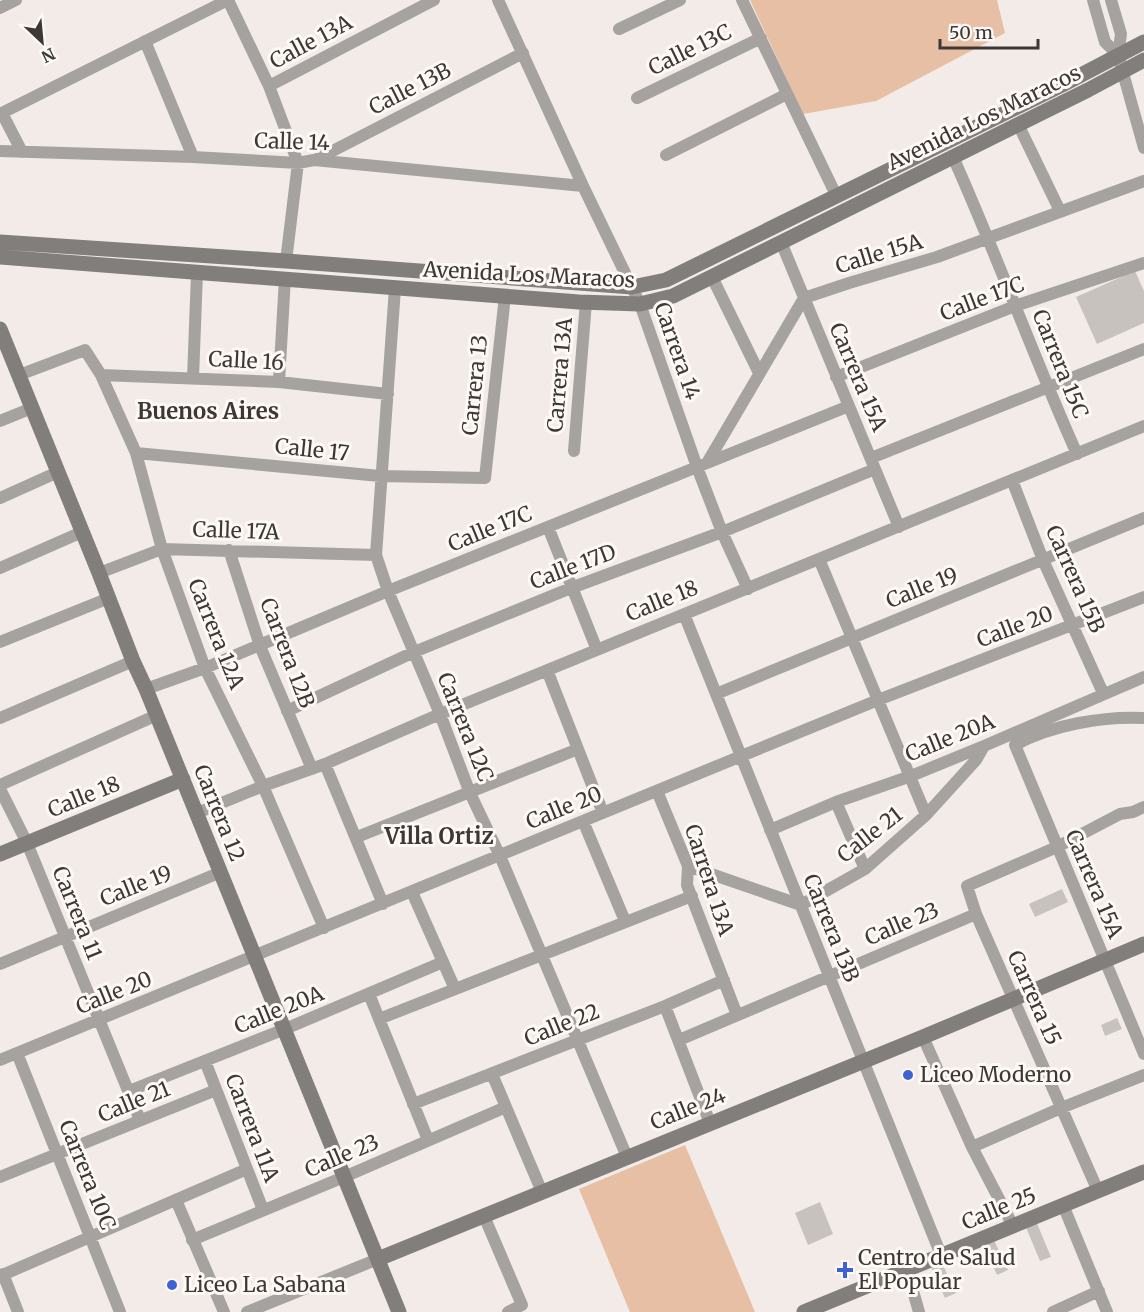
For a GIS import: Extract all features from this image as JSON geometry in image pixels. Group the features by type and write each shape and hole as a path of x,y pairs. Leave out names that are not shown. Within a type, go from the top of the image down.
{"street":[{"path":"0,8 16,0"},
{"path":"22,152 1,113 228,0 269,86 298,163 286,261"},
{"name":"Calle 13A","path":"269,86 434,0"},
{"name":"Carrera 14","path":"498,0 640,304 702,465 722,532 748,589"},
{"path":"619,29 680,0"},
{"path":"742,0 836,195"},
{"path":"1093,0 1105,42 1118,55"},
{"path":"1111,0 1121,34 1118,55 1144,148"},
{"name":"Calle 13C","path":"637,98 761,38"},
{"path":"146,41 193,157"},
{"name":"Avenida Los Maracos","path":"0,242 632,287 666,280 1062,85 1144,42"},
{"name":"Calle 13B","path":"314,160 523,53"},
{"name":"Avenida Los Maracos","path":"0,257 586,302 640,304 673,296 1144,60"},
{"path":"666,155 787,94"},
{"path":"1018,124 1060,211"},
{"name":"Calle 14","path":"0,151 298,163 314,160 583,186"},
{"name":"Carrera 15C","path":"953,157 977,210 986,238 1047,387 1077,454"},
{"name":"Calle 15A","path":"804,298 849,282 937,257 1144,181"},
{"name":"Carrera 15A","path":"781,242 899,527"},
{"name":"Calle 17C","path":"836,377 1015,306 1144,263"},
{"path":"193,378 197,273"},
{"path":"712,276 759,373"},
{"path":"279,382 285,278"},
{"name":"Carrera 12C","path":"396,288 380,476 376,555 388,591 470,792 500,856 627,1157"},
{"name":"Carrera 13","path":"484,478 505,296"},
{"path":"702,465 804,298"},
{"name":"Carrera 13A","path":"574,450 586,302"},
{"name":"Carrera 12","path":"1,335 399,1312"},
{"name":"Calle 17D","path":"287,711 414,652 571,588 722,532 1047,387 1144,349"},
{"name":"Carrera 12A","path":"19,375 85,350 101,375 135,453 162,549 205,669 263,786 324,928"},
{"name":"Calle 16","path":"101,375 279,382 388,394"},
{"name":"Calle 17C","path":"146,688 205,669 388,591 849,406"},
{"path":"0,421 32,408"},
{"name":"Calle 18","path":"197,813 263,786 326,764 440,714 1144,426"},
{"name":"Calle 17","path":"135,453 380,476 484,478"},
{"path":"0,498 58,472"},
{"name":"Carrera 15B","path":"1012,480 1043,560 1103,693"},
{"name":"Calle 19","path":"716,694 1144,518"},
{"path":"548,527 597,650"},
{"path":"0,568 82,532"},
{"name":"Calle 17A","path":"99,573 162,549 376,555"},
{"name":"Carrera 12B","path":"229,550 260,646 312,769"},
{"path":"819,559 926,815"},
{"name":"Calle 20","path":"0,1060 879,700 1144,597"},
{"path":"0,642 109,598"},
{"name":"Carrera 13B","path":"684,614 941,1256"},
{"path":"0,718 133,661"},
{"path":"547,670 603,813"},
{"name":"Calle 20A","path":"770,830 836,802 911,776 1144,677"},
{"path":"0,787 157,715"},
{"path":"997,740 1015,745 1028,738 1064,727 1100,720 1144,718"},
{"name":"Carrera 15A","path":"1015,745 1144,1054"},
{"name":"Calle 21","path":"801,905 865,869 926,815 976,760 984,746"},
{"path":"357,837 578,749"},
{"path":"326,764 383,904"},
{"name":"Calle 18","path":"0,854 183,779"},
{"name":"Carrera 11","path":"0,787 27,843 140,1120"},
{"name":"Carrera 13A","path":"657,791 688,866 687,885 737,1015"},
{"path":"836,802 865,869"},
{"path":"1057,847 1120,814 1140,812"},
{"path":"583,821 625,921"},
{"name":"Carrera 15","path":"1057,847 967,886 976,914 1098,1191"},
{"path":"688,866 801,905"},
{"name":"Calle 19","path":"0,964 221,872"},
{"path":"412,892 455,989"},
{"path":"379,1018 692,896"},
{"name":"Calle 23","path":"678,1040 976,914"},
{"name":"Calle 24","path":"247,1312 924,1037 1144,944"},
{"name":"Calle 20A","path":"129,1091 205,1062 443,962"},
{"name":"Calle 22","path":"413,1104 665,1006 724,980"},
{"path":"369,994 428,1140"},
{"path":"665,1006 710,1123"},
{"path":"924,1037 972,1147 1013,1226"},
{"name":"Carrera 10C","path":"17,1053 120,1312"},
{"name":"Carrera 11A","path":"205,1062 263,1210"},
{"path":"492,1074 542,1192"},
{"path":"972,1147 1144,1075"},
{"name":"Calle 21","path":"0,1176 216,1090"},
{"name":"Calle 23","path":"192,1239 506,1107"},
{"path":"13,1311 2,1275 247,1169"},
{"name":"Calle 25","path":"814,1310 1144,1172"},
{"path":"176,1200 224,1312"},
{"path":"1063,1205 1107,1312"},
{"path":"484,1216 522,1305 508,1312"},
{"path":"907,1270 920,1312"},
{"path":"1053,1312 1099,1291"}],"shaded area":[{"path":"750,0 997,0 1005,33 876,101 803,114"},
{"path":"685,1145 755,1312 630,1312 579,1189"}],"building":[{"path":"1135,271 1144,291 1144,323 1097,344 1076,297"},
{"path":"1062,889 1068,902 1035,917 1029,904"},
{"path":"1117,1018 1122,1029 1105,1036 1101,1025"},
{"path":"820,1202 833,1234 808,1245 795,1213"},
{"path":"1036,1221 1051,1257 1040,1261 1025,1225"},
{"path":"993,1238 1008,1270 997,1275 983,1242"},
{"path":"941,1261 956,1293 945,1298 930,1265"}],"place":[{"name":"Liceo Moderno","path":"908,1075"},
{"name":"Centro de Salud El Popular","path":"845,1270"},
{"name":"Liceo La Sabana","path":"172,1285"}],"district":[{"name":"Buenos Aires","path":"208,411"},
{"name":"Villa Ortiz","path":"439,836"}]}
